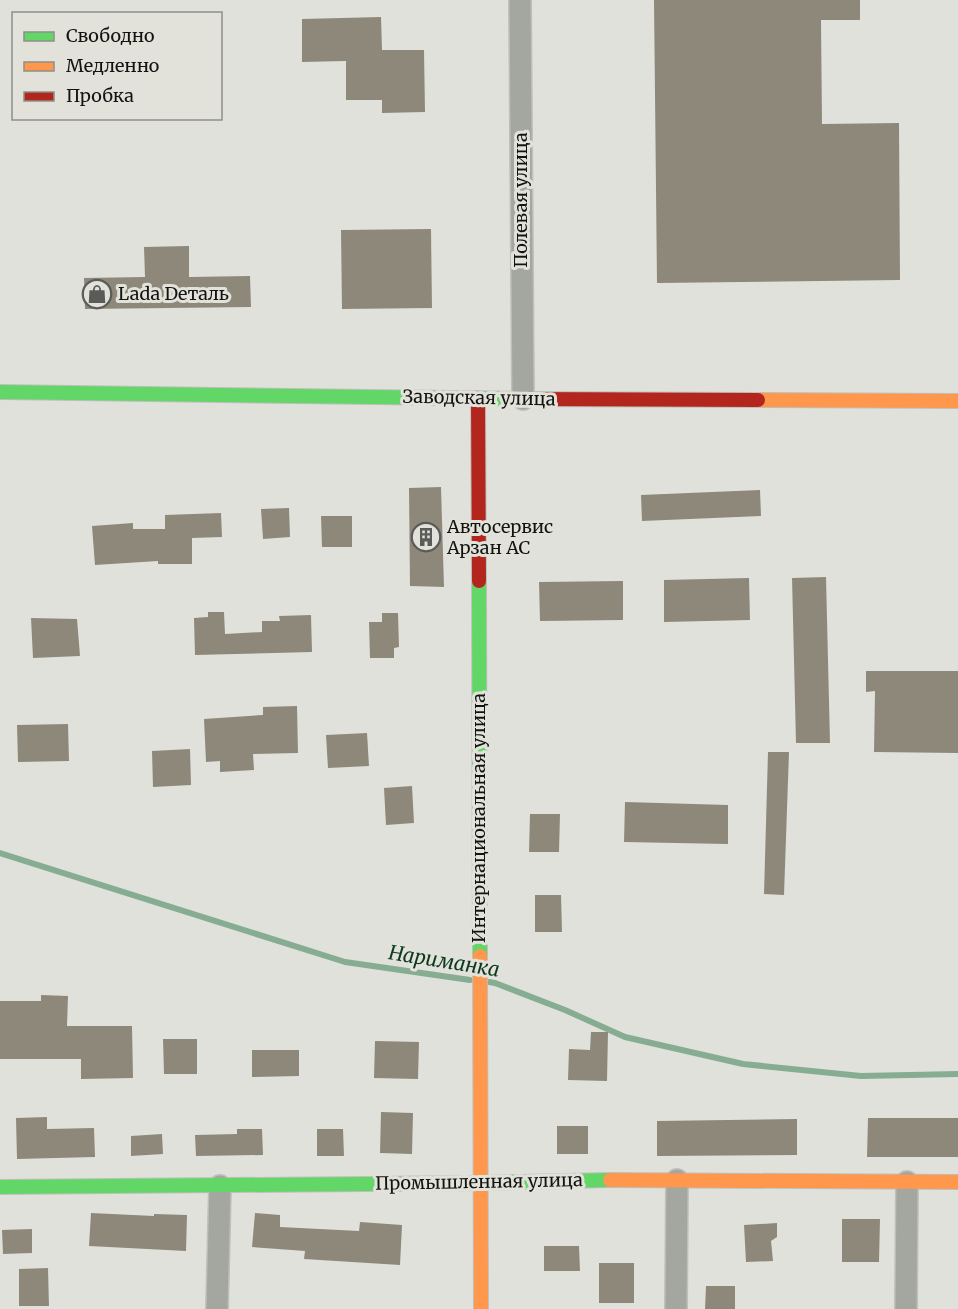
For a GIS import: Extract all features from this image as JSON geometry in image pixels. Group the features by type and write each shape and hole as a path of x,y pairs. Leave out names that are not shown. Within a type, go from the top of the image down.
{"street":[{"name":"Полевая улица","path":"520,0 523,399"},
{"name":"Заводская улица","path":"0,392 523,399 958,401"},
{"name":"Интернациональная улица","path":"478,398 481,1309"},
{"name":"Промышленная улица","path":"0,1187 481,1183 632,1179 958,1182"},
{"path":"676,1309 677,1180"},
{"path":"906,1309 907,1182"},
{"path":"217,1309 220,1186"}],"building":[{"path":"654,0 860,0 860,20 821,20 822,124 899,123 900,280 657,283"},
{"path":"381,17 382,50 424,50 425,112 382,113 382,100 346,100 346,61 302,62 302,19"},
{"path":"431,229 432,308 342,309 341,230"},
{"path":"189,246 189,277 250,276 251,307 85,309 84,278 145,277 144,247"},
{"name":"Автосервис Арзан АС","path":"441,487 444,587 410,586 409,488"},
{"path":"760,490 761,516 642,521 641,495"},
{"path":"289,508 290,537 263,539 261,509"},
{"path":"221,513 222,537 192,538 192,564 158,564 158,561 95,565 92,526 133,523 133,529 165,529 165,515"},
{"path":"321,516 352,516 352,547 322,547"},
{"path":"826,577 830,743 796,743 792,578"},
{"path":"749,578 750,620 664,622 664,580"},
{"path":"623,581 623,620 540,621 539,582"},
{"path":"208,612 224,612 225,634 262,632 262,621 280,621 279,616 311,615 312,652 195,655 194,618 208,617"},
{"path":"382,613 398,613 399,647 394,648 394,658 370,658 369,622 382,622"},
{"path":"31,618 77,619 80,656 33,658"},
{"path":"866,671 958,671 958,753 874,752 875,691 866,692"},
{"path":"297,706 298,753 253,754 254,770 220,772 220,761 206,762 204,719 263,715 263,707"},
{"path":"68,724 69,761 18,762 17,725"},
{"path":"367,733 369,766 328,768 326,735"},
{"path":"190,749 191,785 153,787 152,751"},
{"path":"768,752 789,752 784,895 764,894"},
{"path":"412,786 414,823 386,825 384,788"},
{"path":"625,802 728,805 728,844 624,842"},
{"path":"530,814 560,814 559,852 529,852"},
{"path":"535,895 561,895 562,932 535,932"},
{"path":"41,995 68,996 67,1026 132,1026 133,1078 81,1079 81,1059 0,1059 0,1001 41,1001"},
{"path":"591,1032 608,1032 607,1081 568,1080 569,1049 590,1050"},
{"path":"163,1039 197,1039 197,1074 164,1074"},
{"path":"375,1041 419,1042 418,1079 374,1078"},
{"path":"252,1050 299,1050 299,1076 252,1077"},
{"path":"381,1112 413,1113 412,1154 380,1153"},
{"path":"47,1117 47,1129 94,1128 95,1157 17,1159 16,1118"},
{"path":"868,1118 958,1118 958,1157 867,1157"},
{"path":"797,1119 797,1155 657,1156 657,1121"},
{"path":"557,1126 588,1126 588,1154 557,1154"},
{"path":"237,1129 262,1129 263,1155 196,1156 195,1135 237,1134"},
{"path":"317,1129 343,1129 344,1156 317,1156"},
{"path":"162,1134 163,1154 131,1156 131,1136"},
{"path":"91,1213 187,1215 186,1251 89,1246"},
{"path":"255,1213 280,1215 280,1227 359,1231 360,1222 402,1225 400,1265 304,1259 305,1251 252,1247"},
{"path":"842,1219 880,1219 879,1262 842,1262"},
{"path":"777,1223 777,1237 771,1241 773,1261 746,1262 744,1225"},
{"path":"32,1229 32,1253 3,1254 2,1230"},
{"path":"544,1246 579,1246 580,1271 544,1271"},
{"path":"599,1263 634,1263 634,1303 599,1303"},
{"path":"48,1268 49,1306 19,1306 19,1269"},
{"path":"706,1286 735,1286 735,1309 705,1309"}],"waterway":[{"name":"Нариманка","path":"0,853 345,962 470,980"},
{"name":"Нариманка","path":"489,982 565,1010 625,1037 743,1064 861,1076 958,1074"}],"traffic: fast":[{"path":"0,392 524,399"},
{"path":"479,581 480,956"},
{"path":"0,1187 610,1180"}],"traffic: slow":[{"path":"758,400 958,401"},
{"path":"480,956 481,1309"},
{"path":"610,1180 958,1182"}],"traffic: jam":[{"path":"478,398 479,581"},
{"path":"524,399 758,400"}],"place":[{"name":"Lada Dеталь","path":"97,294"},
{"name":"Автосервис Арзан АС","path":"426,537"}]}
